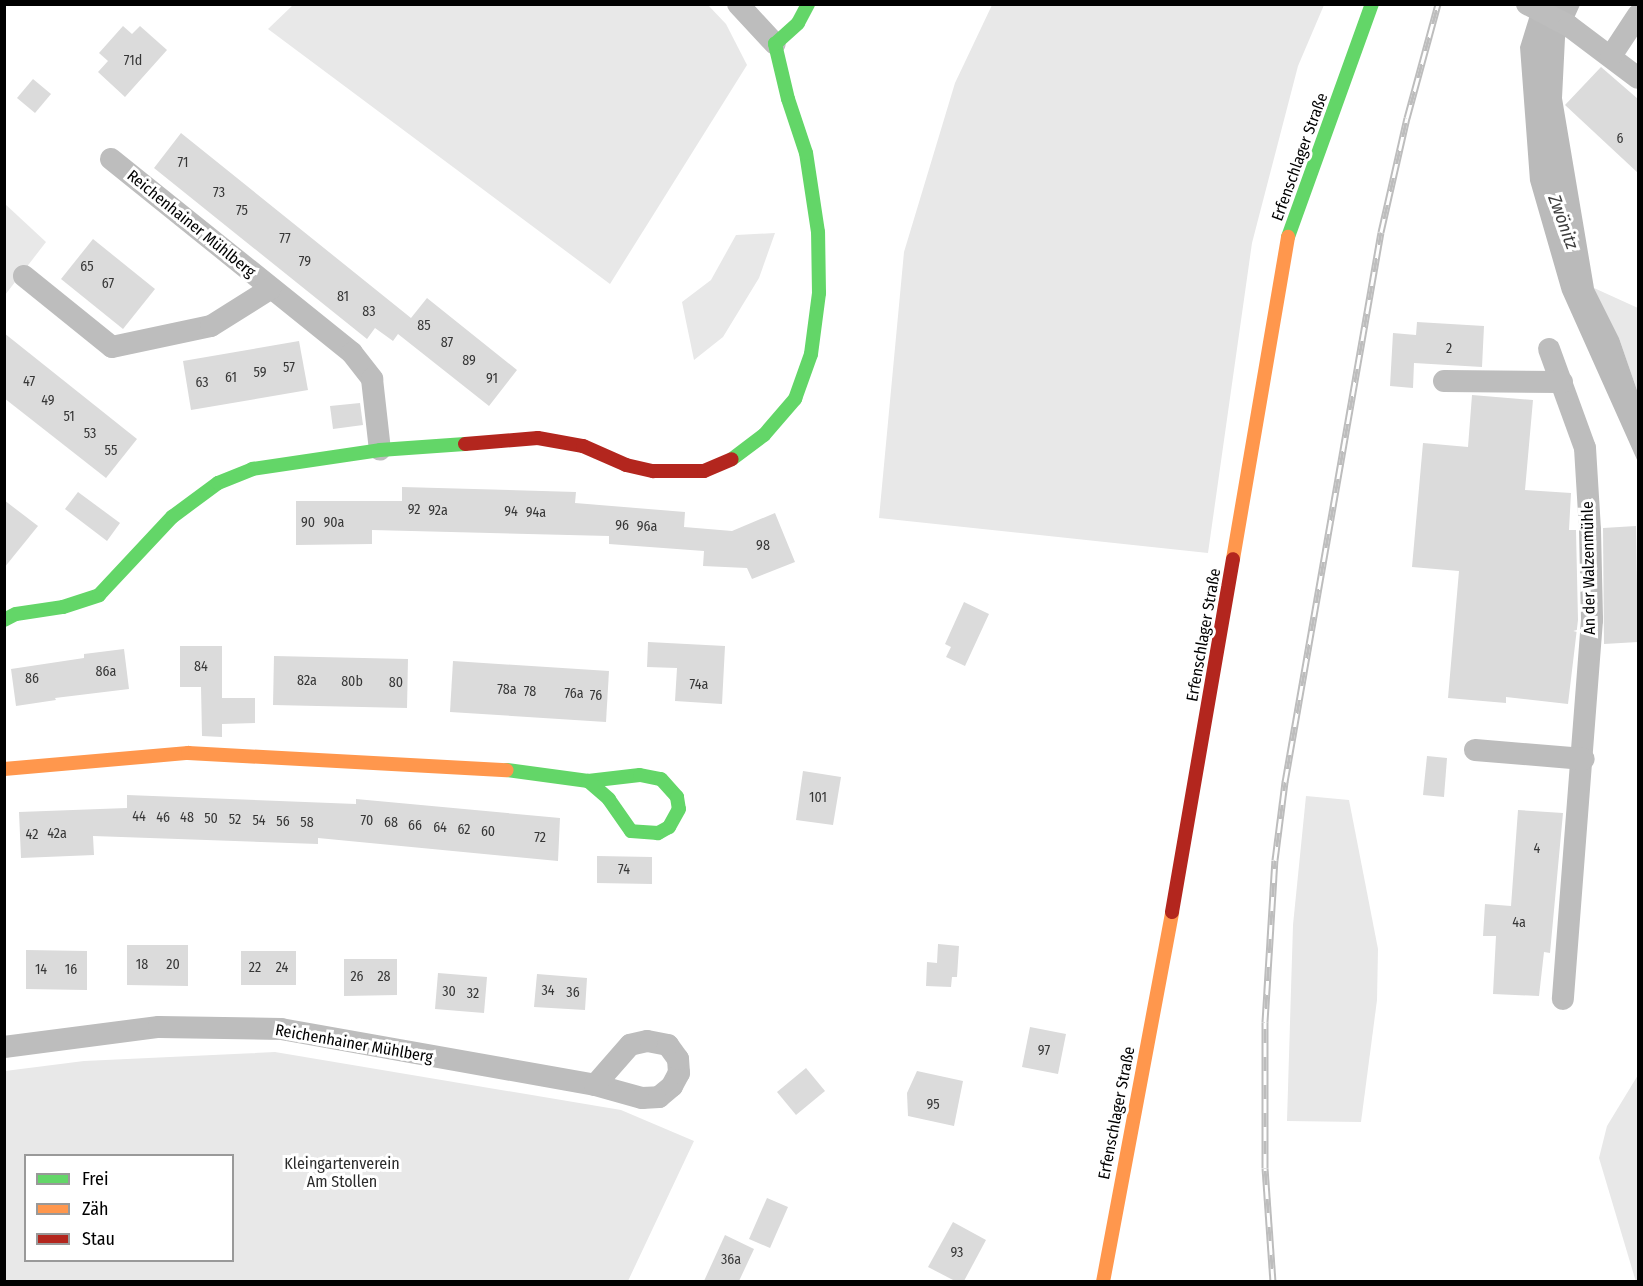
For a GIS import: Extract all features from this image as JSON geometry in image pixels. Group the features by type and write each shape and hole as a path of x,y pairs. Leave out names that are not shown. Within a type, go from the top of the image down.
{"street":[{"path":"4,620 16,614 63,607 99,595 172,517 218,483 252,470 380,450 538,438 583,446 626,465 652,471 704,471 727,463 764,435 795,399 812,354 819,293 818,232 806,153 788,99 775,44 738,4"},
{"path":"775,44 798,23 808,4"},
{"name":"Erfenschlager Straße","path":"1103,1281 1195,786 1287,240 1372,4"},
{"path":"1527,4 1569,26 1638,78"},
{"path":"1611,57 1638,15"},
{"name":"Reichenhainer Mühlberg","path":"111,159 352,353 372,380 380,450"},
{"name":"Reichenhainer Mühlberg","path":"24,276 112,347 211,326 270,289"},
{"name":"An der Walzenmühle","path":"1549,349 1585,448 1592,620 1584,759 1563,999"},
{"path":"1444,381 1562,382"},
{"path":"1475,750 1584,759"},
{"path":"4,769 188,753 523,771 588,781 652,776 670,786 677,797 679,809 669,827 658,833 644,834 631,831 609,799 588,781"},
{"name":"Reichenhainer Mühlberg","path":"4,1047 159,1027 281,1029 595,1085"}],"green space":[{"path":"293,5 708,5 726,24 747,65 610,284 268,29"},
{"path":"992,5 1324,5 1298,66 1252,243 1208,553 879,518 904,252 955,83"},
{"path":"4,203 46,242 5,295 4,295"},
{"path":"775,233 759,278 723,337 694,360 682,302 711,280 736,235"},
{"path":"1594,288 1638,308 1638,393 1619,338"},
{"path":"1306,796 1349,800 1378,949 1377,1000 1361,1122 1287,1121 1293,925"},
{"name":"Kleingartenverein Am Stollen","path":"275,1052 621,1110 694,1141 628,1281 5,1281 5,1071 84,1061"},
{"path":"1638,1075 1638,1281 1636,1282 1599,1158 1607,1126"}],"water":[{"name":"Zwönitz","path":"1533,5 1580,5 1565,38 1562,98 1594,288 1619,338 1638,393 1638,462 1562,292 1530,181 1520,47"}],"building":[{"path":"123,26 132,34 140,26 167,50 125,97 98,72 108,61 99,53"},
{"path":"1601,67 1638,99 1638,173 1565,105"},
{"path":"33,79 51,94 35,113 17,98"},
{"path":"181,133 411,318 427,298 517,370 489,406 398,334 393,341 375,328 367,339 154,168"},
{"path":"93,239 155,289 123,329 61,279"},
{"path":"1417,322 1484,326 1482,367 1414,363 1413,388 1390,386 1393,333 1416,335"},
{"path":"4,333 137,439 106,478 4,398"},
{"path":"299,341 308,390 191,410 183,361"},
{"path":"1472,395 1533,400 1525,490 1571,493 1569,530 1576,530 1578,620 1568,704 1506,697 1506,703 1448,698 1459,571 1412,567 1423,443 1468,447"},
{"path":"360,403 363,425 333,429 330,406"},
{"path":"402,487 576,492 575,503 685,512 684,527 732,531 775,513 795,562 752,579 747,568 703,566 704,551 609,544 609,536 372,530 372,544 296,545 296,501 402,501"},
{"path":"78,492 120,523 107,541 65,509"},
{"path":"4,500 38,526 4,568"},
{"path":"1636,526 1638,642 1604,644 1603,528"},
{"path":"964,602 989,614 965,666 946,657 951,647 945,644"},
{"path":"648,642 725,646 722,704 675,701 677,668 647,667"},
{"path":"180,646 222,646 222,698 255,698 255,723 222,724 222,737 202,736 201,687 180,687"},
{"path":"124,649 129,689 55,698 56,700 16,706 11,669 84,658 84,654"},
{"path":"274,656 408,659 407,708 273,705"},
{"path":"453,661 609,671 606,722 450,712"},
{"path":"1427,756 1447,758 1444,797 1423,795"},
{"path":"803,771 841,777 833,825 796,820"},
{"path":"127,795 356,804 356,799 560,818 558,861 318,838 318,844 93,836 94,855 21,858 19,812 127,808"},
{"path":"1518,810 1563,813 1550,953 1544,952 1539,996 1493,994 1496,936 1483,936 1485,904 1511,906"},
{"path":"597,856 652,857 652,884 597,883"},
{"path":"938,944 959,946 957,977 952,977 951,987 926,986 927,962 937,963"},
{"path":"127,945 188,945 188,986 127,985"},
{"path":"26,950 87,951 87,990 26,989"},
{"path":"241,951 296,951 296,985 241,985"},
{"path":"344,959 397,959 397,995 344,996"},
{"path":"438,973 487,977 484,1013 435,1009"},
{"path":"537,974 587,978 585,1010 534,1007"},
{"path":"1030,1027 1066,1034 1058,1074 1022,1067"},
{"path":"806,1068 825,1091 796,1115 777,1092"},
{"path":"917,1071 963,1081 954,1126 908,1116 907,1093"},
{"path":"767,1198 788,1207 770,1248 749,1239"},
{"path":"953,1222 986,1240 964,1281 955,1281 928,1267"},
{"path":"725,1235 754,1249 739,1281 704,1281"}],"railway":[{"path":"1273,1282 1265,1168 1265,1022 1275,860 1285,782 1381,232 1407,118 1438,4"}],"traffic: fast":[{"path":"732,459 764,435 795,399 811,354 819,293 818,232 806,153 788,99 775,44 798,23 808,4"},
{"path":"1288,237 1372,4"},
{"path":"4,620 16,614 63,607 99,595 172,517 218,483 252,469 380,450 465,444"},
{"path":"507,770 588,781 640,775 661,779 677,797 679,809 669,827 658,833 631,831 609,799 588,781"}],"traffic: slow":[{"path":"1233,559 1288,237"},
{"path":"4,769 188,753 507,770"},
{"path":"1103,1282 1172,912"}],"traffic: jam":[{"path":"465,444 538,438 583,446 626,465 653,471 704,471 732,459"},
{"path":"1172,912 1233,559"}]}
